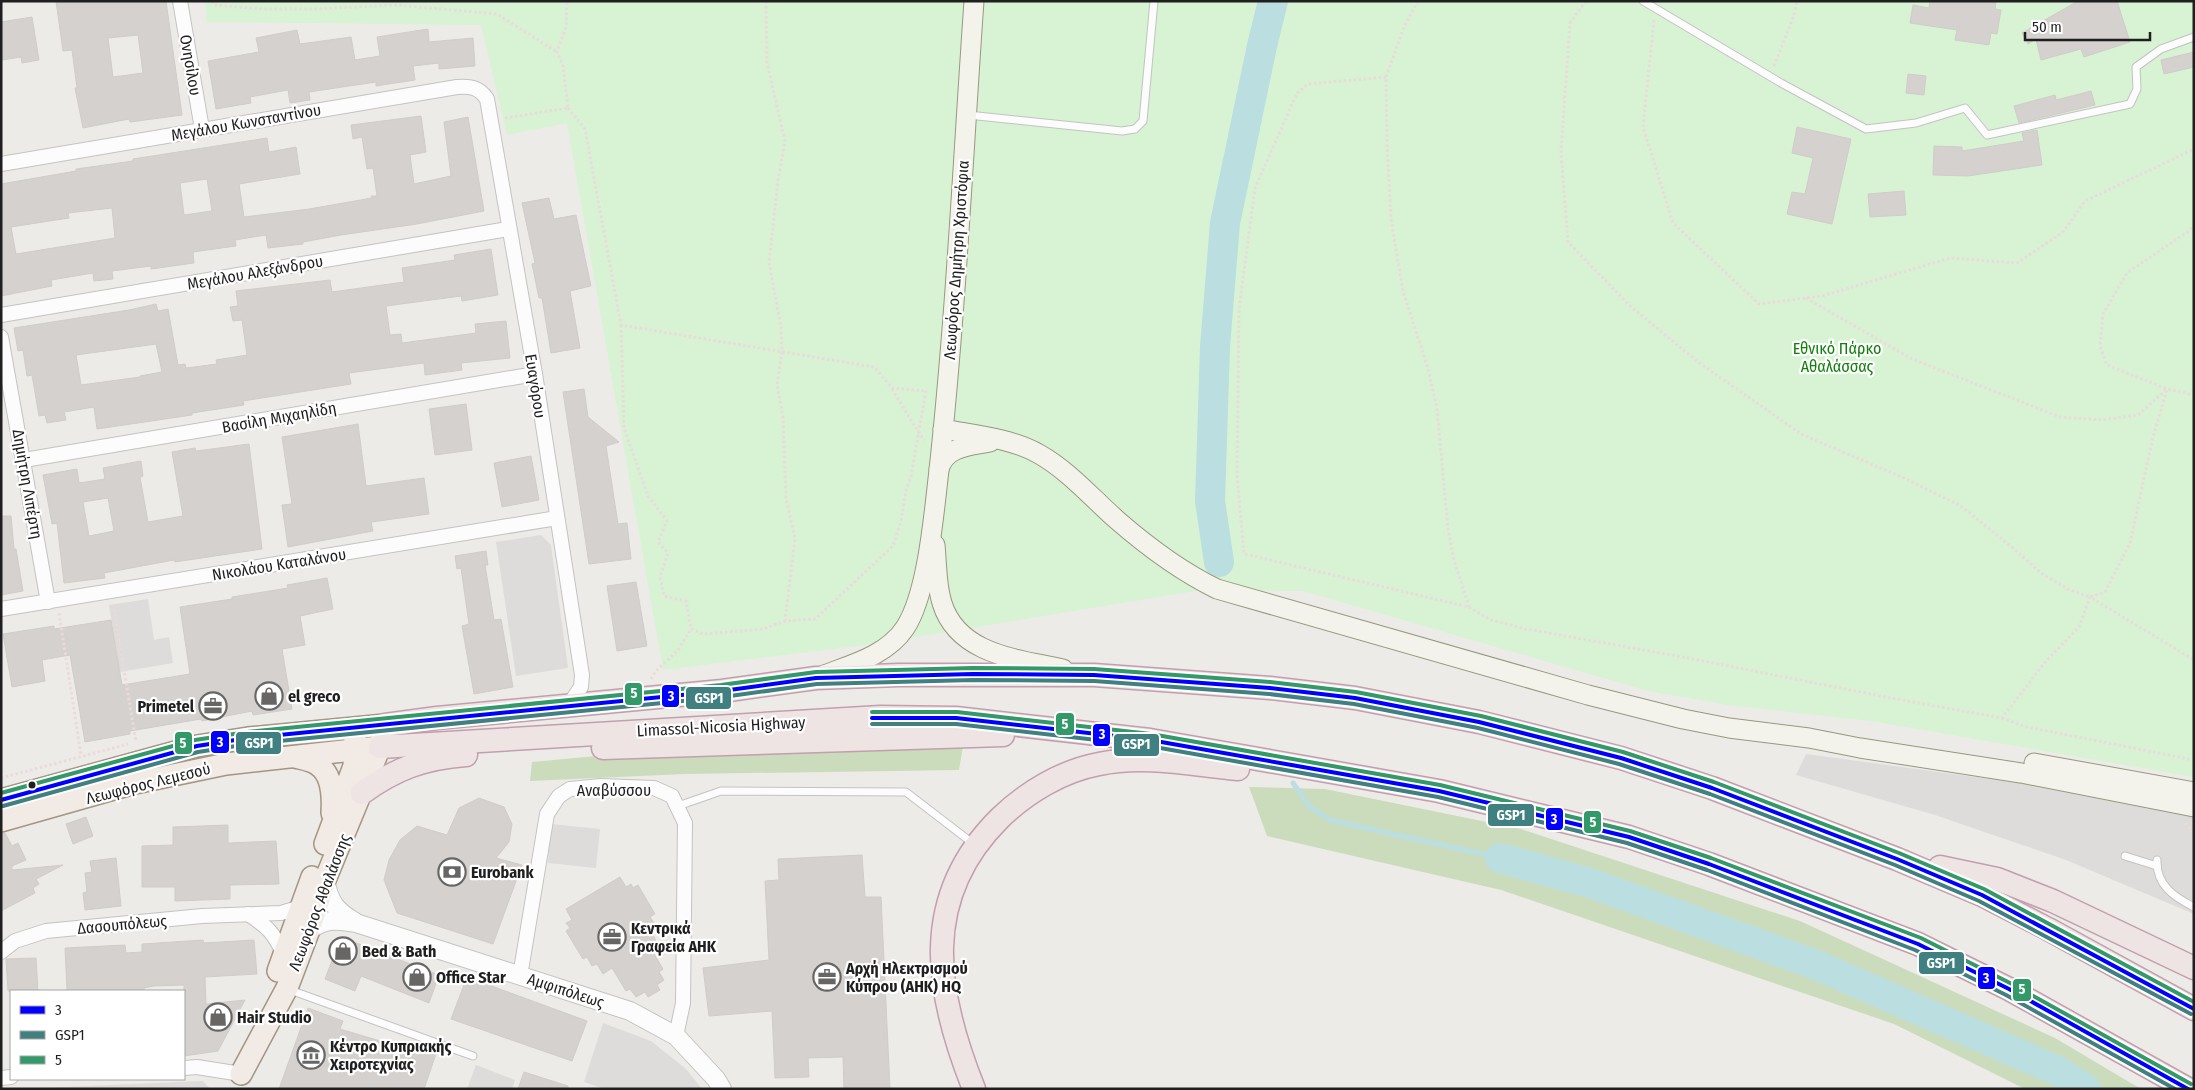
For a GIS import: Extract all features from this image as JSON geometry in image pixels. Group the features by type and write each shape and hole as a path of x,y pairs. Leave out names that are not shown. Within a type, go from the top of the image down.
{"highway":[{"path":"385,725 437,718 722,691 816,678 973,674 1094,675 1280,689 1355,698 1479,722 1639,764 1712,788 1897,859 1982,895 2194,1009"},
{"name":"Limassol-Nicosia Highway","path":"380,747 880,717 956,718 1086,732"},
{"path":"362,793 395,772 421,762 449,756 514,751 1086,732 1150,740 1439,791 1629,837 1709,864 1909,941 2009,989 2188,1089"},
{"path":"974,1089 953,1026 941,967 941,939 946,910 968,856 1010,809 1028,794 1067,774 1100,764 1134,760 1439,791"},
{"path":"1897,859 1997,879 2053,902 2194,968"}],"main road":[{"name":"Λεωφόρος Δημήτρη Χριστόφια","path":"816,678 868,658 890,644 904,629 913,613 920,590 933,519 938,470 936,431 946,393 974,1"},
{"path":"936,431 997,440 1021,446 1054,463 1070,475 1117,520 1165,559 1217,589 1588,695 1674,717 1729,728 1809,738 1860,748 2021,772 2194,807"},
{"path":"938,470 946,455 952,451 997,440"},
{"name":"Λεωφόρος Δημήτρη Χριστόφια","path":"933,519 942,602 948,619 962,636 976,645 993,652 1094,675"},
{"name":"Λεωφόρος Λεμεσού","path":"1,800 198,746 248,738 385,725"},
{"name":"Λεωφόρος Αθαλάσσης","path":"238,1082 287,988 309,930 325,880 380,747 385,725"},
{"name":"Λεωφόρος Αθαλάσσης","path":"238,1082 300,907 354,766 356,750 354,727"},
{"path":"1809,738 1859,738 1965,752 2084,771 2194,792"},
{"name":"Limassol-Nicosia Highway","path":"356,750 380,747"},
{"name":"Λεωφόρος Λεμεσού","path":"1,821 135,783 226,764 356,750"},
{"path":"292,756 319,765 329,779 333,800 332,826"}],"street":[{"name":"Ονησίλου","path":"180,1 202,129"},
{"name":"Μεγάλου Κωνσταντίνου","path":"1,164 457,87 473,87 483,93 487,99"},
{"name":"Ευαγόρου","path":"487,99 534,374 582,675 581,687 569,705"},
{"name":"Μεγάλου Αλεξάνδρου","path":"1,315 508,229"},
{"name":"Δημήτρη Λιπέρτη","path":"1,337 52,601"},
{"name":"Βασίλη Μιχαηλίδη","path":"24,460 534,374"},
{"name":"Νικολάου Καταλάνου","path":"1,609 557,518"},
{"name":"Αναβύσσου","path":"520,976 547,814 559,796 570,789 593,787 654,788 672,796 678,806"},
{"path":"676,1036 683,1003 685,823 678,806"},
{"name":"Αμφιπόλεως","path":"325,880 329,900 337,910 356,923"},
{"name":"Δασουπόλεως","path":"1,952 15,941 46,931 248,914 281,913 300,907"},
{"path":"248,914 268,927 275,936 284,955"},
{"name":"Αμφιπόλεως","path":"309,930 323,922 335,920 356,923 630,1011 676,1036 722,1089"},
{"path":"185,1068 197,1067 238,1082"}],"lane":[{"path":"966,115 1122,131 1135,129 1143,121 1154,1"},
{"path":"1643,1 1770,76 1866,129 1916,123 1965,108 1987,134 2130,104 2137,89 2136,67 2161,49 2194,37"},
{"path":"678,806 721,791 906,792 976,845"},
{"path":"2125,856 2157,863 2160,879 2167,890 2176,898 2194,907"},
{"path":"287,988 473,1056"}],"path":[{"path":"212,1 214,5 262,9 317,9 396,5 497,14 557,52 564,66 568,108 585,128 620,325 624,428 648,496 666,521 658,542 668,553 660,577 664,596 686,601 691,629 678,650 656,671 649,683"},
{"path":"557,52 566,27 567,1"},
{"path":"766,1 767,63 785,141 778,180 769,263 781,327 782,352 777,385 783,417 786,498 795,539 785,620"},
{"path":"1418,1 1404,27 1386,77 1386,143 1390,220 1403,291 1428,369 1437,409 1448,528 1454,560 1468,607"},
{"path":"1586,1 1570,23 1569,33 1561,152 1568,242 1629,305 1698,362 1803,435 1904,478 1961,506 2013,548 2041,574 2068,589 2090,597 2194,660"},
{"path":"1770,76 1793,18 1797,1"},
{"path":"1656,8 1643,127 1673,223 1759,304 1822,296 1950,258 2017,263 2063,232 2085,201 2194,149"},
{"path":"1386,77 1308,84 1297,93 1255,188 1239,309 1237,476 1244,554 1468,607 1491,620 1526,629 2002,718 2027,727 2194,760"},
{"path":"491,120 568,108"},
{"path":"2194,225 2190,230 2127,273 2103,314 2100,346 2107,364 2167,389 2194,395"},
{"path":"1806,298 1912,359 2060,418 2102,420 2138,415 2167,389"},
{"path":"620,325 874,367 892,388 920,435 928,442 936,431"},
{"path":"892,388 946,393"},
{"path":"2090,597 2105,592 2130,542 2153,437 2167,389"},
{"path":"691,629 703,634 763,629 785,620 815,619 892,546 901,521 906,491 912,476 926,391"},
{"path":"111,591 136,742"},
{"path":"2002,718 2046,661 2079,627 2090,597"},
{"path":"52,601 82,756"}],"green space":[{"name":"Εθνικό Πάρκο Αθαλάσσας","path":"205,1 2194,1 2194,777 1871,721 1727,705 1648,691 1303,591 1202,590 874,644 663,670 567,123 507,135 481,25 207,22"},
{"path":"963,746 959,770 685,774 530,781 532,762 671,749"},
{"path":"1249,787 1325,789 1521,829 1800,921 2055,1038 2141,1089 2025,1089 1894,1024 1501,890 1267,836"}],"shaded area":[{"path":"541,535 551,545 568,668 516,676 496,542"},
{"path":"148,599 154,640 169,637 173,663 120,672 109,605"},
{"path":"1806,754 2049,787 2194,813 2194,914 2066,860 1935,815 1796,775"},
{"path":"551,824 600,829 596,868 548,863"},
{"path":"603,1023 651,1041 686,1069 702,1089 605,1089 584,1082"},
{"path":"476,1065 515,1080 512,1089 467,1089"},
{"path":"203,1081 210,1089 41,1089 41,1088"}],"building":[{"path":"56,1 166,1 182,115 130,122 129,119 83,128 75,88 77,88 72,50 63,51","holes":["138,35 143,73 113,77 108,38"]},
{"path":"1930,1 1996,1 1995,9 2001,10 1997,34 1991,33 1989,45 1955,40 1957,30 1910,23 1913,5 1929,8"},
{"path":"2078,1 2117,1 2130,42 2084,57 2081,49 2041,60 2036,39 2028,44 2022,33"},
{"path":"32,17 39,60 22,63 21,57 2,60 1,22"},
{"path":"428,29 429,42 473,38 475,66 439,69 439,63 413,66 415,80 376,86 376,82 309,92 310,100 290,103 288,90 250,97 251,103 216,109 208,61 259,52 256,38 297,30 300,44 351,37 355,60 380,56 377,37"},
{"path":"2194,52 2194,67 2164,74 2161,60"},
{"path":"1908,74 1926,76 1924,95 1906,93"},
{"path":"2091,91 2095,105 2019,123 2014,106 2055,95 2056,100"},
{"path":"421,116 426,152 410,155 414,184 451,176 444,122 468,117 484,211 417,224 341,235 303,242 303,244 268,248 266,235 235,240 236,246 193,252 194,263 151,269 151,266 112,271 113,279 94,281 93,273 51,280 52,286 1,296 1,184 76,171 76,169 133,161 133,159 267,138 269,152 296,147 300,174 239,184 244,217 309,209 372,198 371,196 377,196 373,168 367,169 362,137 353,139 351,125","holes":["207,179 212,211 184,215 180,183","112,208 115,238 16,254 11,227 69,218 68,213"]},
{"path":"1797,127 1851,139 1832,224 1787,214 1792,192 1805,194 1813,158 1792,153"},
{"path":"2037,130 2042,165 1968,176 1933,175 1934,146 1962,147 1962,151 2024,141 2022,133"},
{"path":"1904,191 1906,215 1870,217 1868,194"},
{"path":"549,198 554,219 576,215 591,286 570,291 580,348 551,353 542,298 539,298 532,264 535,263 522,203"},
{"path":"491,249 498,295 462,301 461,296 386,306 390,335 401,334 402,343 476,333 475,324 506,321 510,358 461,363 462,370 425,375 424,363 349,373 351,384 243,401 244,405 192,413 192,415 97,429 94,407 64,412 66,420 47,423 45,415 39,416 32,375 27,376 23,350 18,351 14,328 156,304 158,311 168,309 178,365 185,364 186,368 217,364 216,360 247,355 242,320 233,321 230,307 238,306 236,291 330,280 332,292 404,282 402,268 455,260 454,255","holes":["156,344 162,372 81,385 76,355"]},
{"path":"584,389 588,417 619,442 606,446 618,524 627,523 631,559 589,564 563,392"},
{"path":"466,404 472,450 435,455 429,409"},
{"path":"358,424 366,486 424,478 429,514 371,522 373,531 288,547 282,505 292,504 282,437"},
{"path":"249,444 262,549 175,562 174,560 104,573 105,578 64,583 57,523 52,524 43,475 77,469 79,483 105,479 103,468 141,461 143,476 140,477 148,522 183,516 172,452 195,448 196,451","holes":["108,498 114,531 89,536 83,502"]},
{"path":"531,456 539,500 502,507 494,463"},
{"path":"1,516 11,516 14,549 16,549 23,591 1,595"},
{"path":"486,551 488,565 485,565 494,620 501,619 513,687 474,694 462,626 469,624 461,568 457,569 455,556"},
{"path":"327,578 333,609 300,616 305,645 282,649 292,709 253,715 252,711 202,721 201,719 130,731 130,734 85,742 70,655 42,660 45,681 12,687 3,634 54,626 54,629 111,620 122,685 190,674 180,607 288,588 287,585"},
{"path":"636,582 647,646 617,651 607,586"},
{"name":"Eurobank","path":"479,798 504,807 512,824 509,842 496,858 522,865 493,944 397,913 384,880 389,860 400,840 417,826 447,835 459,808"},
{"path":"86,817 93,836 73,844 66,824"},
{"path":"228,825 228,843 276,841 279,884 230,885 230,899 175,901 175,887 142,887 142,846 173,845 173,827"},
{"path":"1,833 5,833 12,846 18,843 26,860 12,866 12,870 63,865 36,879 39,884 33,888 35,893 1,911"},
{"name":"Αρχή Ηλεκτρισμού Κύπρου (ΑΗΚ) HQ","path":"862,855 865,897 881,897 890,1089 844,1089 843,1057 808,1058 809,1077 775,1078 772,1011 709,1016 703,968 769,960 765,881 779,880 778,859"},
{"path":"116,858 121,906 85,910 83,893 87,892 85,873 92,872 90,861"},
{"name":"Κεντρικά Γραφεία ΑΗΚ","path":"620,877 626,887 631,884 633,888 638,885 655,914 650,917 657,927 651,931 657,943 650,947 663,969 659,972 664,980 657,985 660,990 648,997 645,992 636,997 630,989 626,991 612,968 603,974 597,964 592,966 587,957 583,959 566,931 570,928 566,923 572,920 566,909"},
{"path":"341,937 439,975 429,1003 361,976 355,991 325,979"},
{"path":"203,940 204,943 254,940 257,974 205,977 206,1004 245,1000 218,1051 185,1056 184,985 154,986 144,988 144,990 67,990 65,948 125,945 126,953 142,952 142,944"},
{"path":"36,958 38,990 8,991 6,959"},
{"path":"467,977 587,1021 572,1061 451,1019"},
{"path":"308,1008 343,1021 340,1029 407,1049 410,1042 437,1051 424,1089 279,1089"},
{"path":"524,1072 568,1086 568,1089 518,1089"}],"waterway":[{"path":"1219,562 1210,501 1215,347 1225,223 1273,1"},
{"path":"1293,783 1310,807 1330,820 1500,858"},
{"path":"1500,858 1590,883 1814,964 2058,1071 2086,1089"}],"transit line":[{"name":"5","path":"1,793 195,740 247,732 721,685 816,672 973,668 1094,669 1270,682 1356,692 1481,716 1623,752 1714,782 1899,853 1984,889 2194,1002"},
{"name":"3","path":"1,800 197,746 248,738 722,691 816,678 973,674 1094,675 1270,688 1355,698 1479,722 1621,758 1712,788 1897,859 1982,895 2194,1009"},
{"name":"GSP1","path":"3,806 198,752 249,744 723,697 817,684 973,680 1094,681 1269,694 1354,704 1478,728 1619,764 1710,794 1895,865 1979,901 2191,1014"},
{"name":"5","path":"872,712 957,712 1151,734 1440,785 1630,831 1711,858 1921,938 2012,984 2191,1084"},
{"name":"3","path":"872,718 956,718 1150,740 1439,791 1629,837 1709,864 1918,944 2009,989 2188,1089"},
{"name":"GSP1","path":"872,724 956,724 1149,746 1438,797 1627,843 1707,870 1915,950 2006,995 2175,1089"}],"place":[{"name":"el greco","path":"269,696"},
{"name":"Primetel","path":"213,706"},
{"name":"Eurobank","path":"452,872"},
{"name":"Κεντρικά Γραφεία ΑΗΚ","path":"612,937"},
{"name":"Bed & Bath","path":"343,951"},
{"name":"Office Star","path":"417,977"},
{"name":"Αρχή Ηλεκτρισμού Κύπρου (ΑΗΚ) HQ","path":"827,977"},
{"name":"Hair Studio","path":"218,1017"},
{"name":"Κέντρο Κυπριακής Χειροτεχνίας","path":"311,1055"}]}
